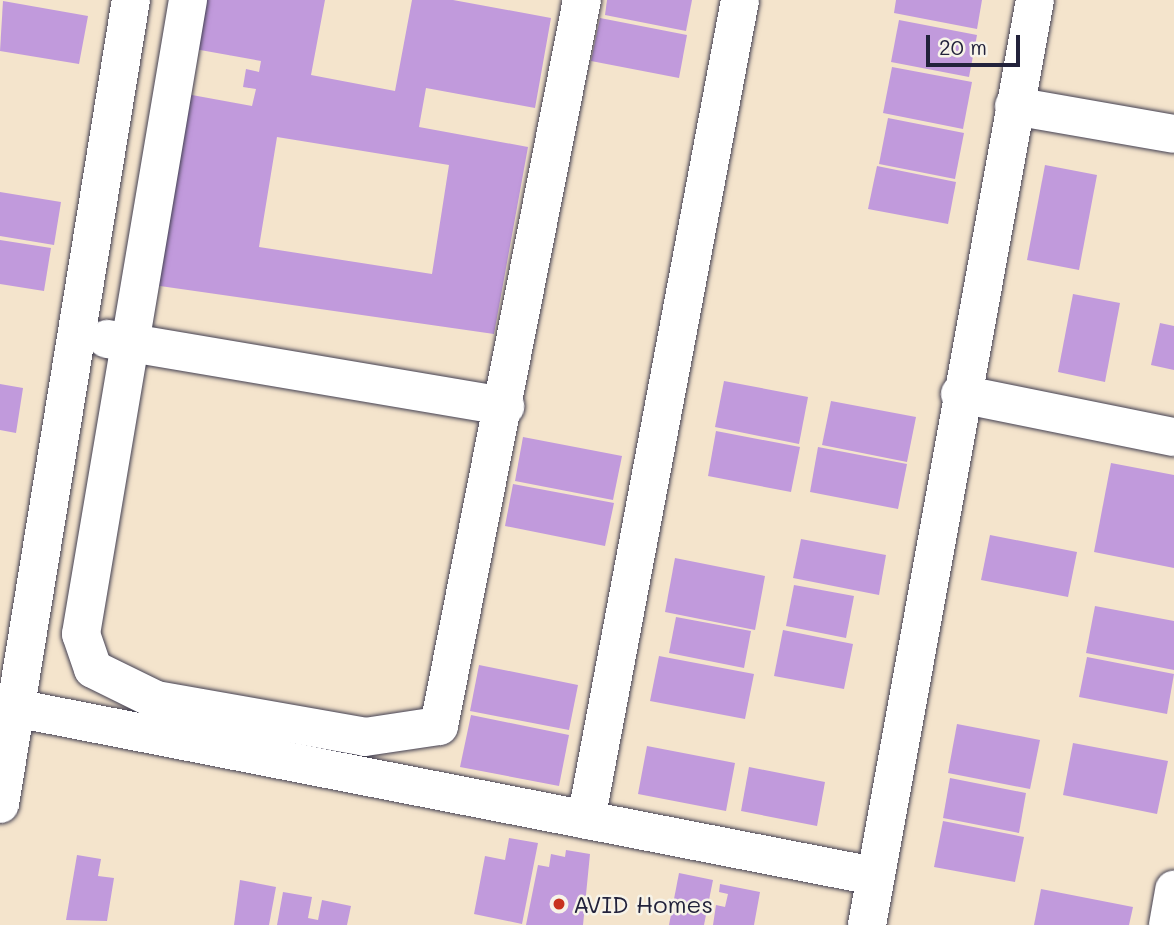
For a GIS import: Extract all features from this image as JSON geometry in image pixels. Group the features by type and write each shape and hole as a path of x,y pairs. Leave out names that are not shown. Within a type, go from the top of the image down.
{"street":[{"path":"0,804 131,0"},
{"path":"188,0 81,634 93,668 156,700 365,737 424,732 440,721"},
{"path":"431,790 440,721 505,406 582,0"},
{"path":"586,820 740,0"},
{"path":"867,925 960,394 1035,0"},
{"path":"1014,106 1174,134"},
{"path":"76,336 131,342 505,406"},
{"path":"960,394 1174,437"},
{"path":"15,708 874,876"},
{"path":"1168,925 1174,890"}],"building":[{"path":"198,0 325,0 311,75 395,91 412,0 453,0 551,18 535,108 426,88 419,127 528,147 494,334 146,284 181,93 252,106 256,89 243,87 246,69 259,72 261,61 189,48","holes":["277,137 449,165 432,274 259,247"]},
{"path":"607,0 692,0 686,31 605,15"},
{"path":"896,0 982,0 977,29 894,13"},
{"path":"3,1 88,16 79,64 0,51"},
{"path":"600,18 687,35 679,78 591,61"},
{"path":"899,20 977,35 969,77 891,62"},
{"path":"892,67 972,82 963,129 883,113"},
{"path":"888,118 964,133 955,179 879,164"},
{"path":"1045,165 1097,175 1079,270 1027,260"},
{"path":"877,166 956,182 948,224 868,209"},
{"path":"0,192 61,202 54,245 0,236"},
{"path":"0,240 51,248 44,291 0,284"},
{"path":"1073,294 1120,303 1105,382 1058,372"},
{"path":"1160,323 1174,326 1174,370 1151,365"},
{"path":"724,381 808,397 799,444 715,427"},
{"path":"0,384 23,388 16,433 0,430"},
{"path":"831,401 916,417 907,462 822,445"},
{"path":"716,431 800,447 791,492 708,476"},
{"path":"523,437 622,456 613,500 515,481"},
{"path":"818,447 907,464 898,509 810,492"},
{"path":"1111,463 1174,475 1174,568 1094,552"},
{"path":"513,484 614,503 605,546 505,526"},
{"path":"990,535 1077,552 1068,597 981,580"},
{"path":"801,539 886,555 879,595 793,578"},
{"path":"675,558 765,576 755,630 665,612"},
{"path":"794,585 854,596 846,638 786,626"},
{"path":"1095,606 1174,621 1174,670 1086,653"},
{"path":"676,617 751,631 744,668 669,653"},
{"path":"783,630 853,644 844,689 774,676"},
{"path":"659,656 754,674 745,719 650,701"},
{"path":"1087,657 1174,674 1167,714 1079,697"},
{"path":"479,665 578,685 569,730 470,711"},
{"path":"471,715 569,735 559,786 460,767"},
{"path":"957,724 1040,740 1030,789 948,773"},
{"path":"1073,743 1168,761 1157,814 1063,795"},
{"path":"647,746 735,763 726,811 638,794"},
{"path":"749,767 825,782 817,826 741,811"},
{"path":"950,778 1026,793 1019,833 943,818"},
{"path":"943,821 1024,837 1015,882 934,867"},
{"path":"509,838 538,843 522,924 474,914 485,856 505,860"},
{"name":"AVID Homes","path":"566,850 590,854 583,925 526,925 538,865 549,867 551,854 565,857"},
{"path":"77,855 101,859 98,876 114,878 107,921 66,920"},
{"path":"679,873 713,880 704,925 669,925"},
{"path":"240,880 276,887 269,925 234,925"},
{"path":"720,884 760,892 754,925 713,925 716,905 725,907 728,894 719,892"},
{"path":"1041,889 1133,907 1129,925 1034,925"},
{"path":"283,892 312,897 308,918 318,920 322,900 351,906 347,925 277,925"}],"place":[{"name":"AVID Homes","path":"559,904"}]}
